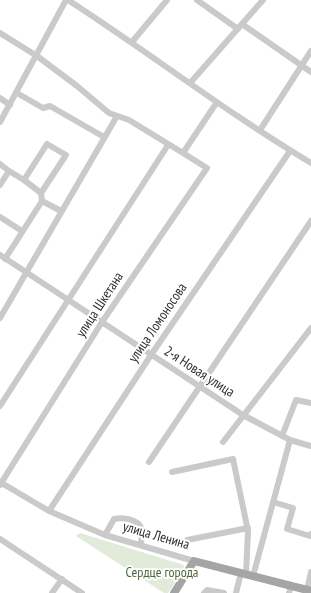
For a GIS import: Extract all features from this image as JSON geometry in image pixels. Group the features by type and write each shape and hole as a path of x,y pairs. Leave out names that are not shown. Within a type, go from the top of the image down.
{"main road":[{"name":"улица Ленина","path":"194,561 247,574 290,589 309,591"},
{"path":"174,593 194,561"}],"street":[{"path":"0,122 67,0 191,82 217,102 311,163"},
{"path":"132,42 167,0"},
{"path":"197,0 311,72"},
{"path":"191,82 263,0"},
{"path":"0,33 37,56 77,86 103,109 129,120 183,153 217,102"},
{"path":"260,130 300,66 311,52"},
{"path":"17,93 43,108 50,106 104,137"},
{"path":"0,98 10,105"},
{"path":"0,318 117,116"},
{"path":"2,257 22,232 42,200 41,193 66,155 47,144 24,180"},
{"path":"0,406 168,145"},
{"name":"улица Ломоносова","path":"49,511 151,355 290,150"},
{"name":"улица Шкетана","path":"1,484 102,322 207,168 183,153"},
{"path":"0,164 41,193"},
{"path":"0,184 9,171"},
{"path":"42,200 61,211"},
{"path":"0,217 22,232"},
{"path":"148,462 311,221"},
{"name":"2-я Новая улица","path":"2,257 243,415 290,440 311,446"},
{"path":"223,442 311,328"},
{"path":"282,436 296,400 311,403"},
{"path":"236,593 247,574 273,502 290,440"},
{"path":"172,472 233,459 248,528 247,574"},
{"name":"улица Ленина","path":"1,484 49,511 105,535 194,561"},
{"path":"273,502 293,508 287,529 310,536 311,534"},
{"path":"105,535 114,519 126,519 139,524 141,528 141,545"},
{"path":"187,540 248,528"},
{"path":"0,539 82,593"},
{"path":"309,591 311,572"},
{"path":"52,593 62,580"},
{"path":"204,593 207,590 210,590 224,593"}],"green space":[{"name":"Сердце города","path":"80,533 184,565 183,570 168,593 164,593 76,536"}]}
